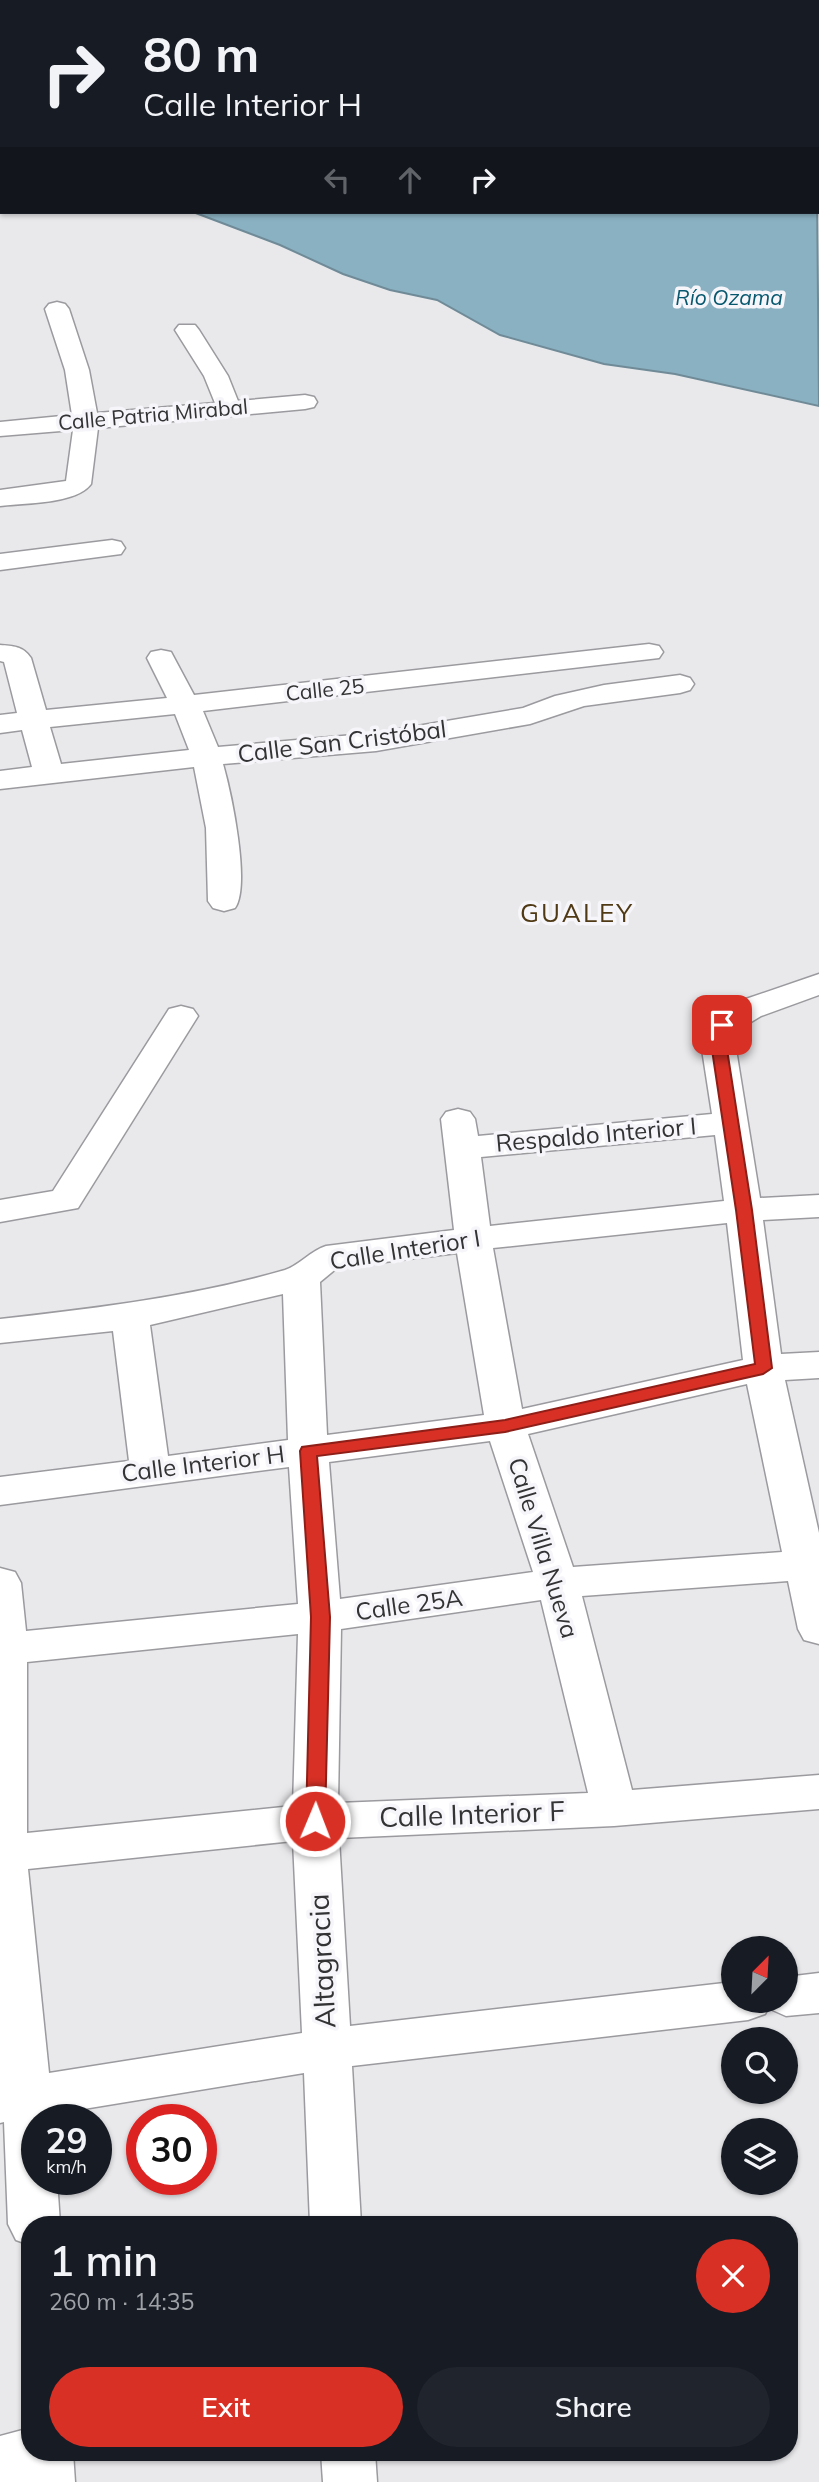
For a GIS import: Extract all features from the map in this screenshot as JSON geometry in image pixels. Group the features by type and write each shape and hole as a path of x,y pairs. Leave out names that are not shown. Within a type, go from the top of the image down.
{"street":[{"path":"0,498 70,490 78,484 86,422 77,370 57,309"},
{"path":"187,330 216,376 229,408"},
{"name":"Calle Patria Mirabal","path":"0,429 306,402"},
{"path":"0,562 112,548"},
{"name":"Calle 25","path":"0,724 185,706 369,714 649,652"},
{"path":"6,653 17,659 48,774"},
{"path":"161,658 206,757 223,845 224,901"},
{"name":"Calle San Cristóbal","path":"0,780 206,757 369,714 521,717 609,693 680,684"},
{"path":"819,984 749,1009 722,1025 718,1043 744,1210 763,1368 813,1564 819,1629"},
{"path":"0,1211 65,1200 181,1016"},
{"name":"Respaldo Interior I","path":"460,1134 729,1123"},
{"name":"Calle Villa Nueva","path":"460,1134 473,1239 505,1426 558,1583 614,1809"},
{"name":"Calle Interior I","path":"1,1327 130,1317 301,1279 326,1258 473,1239 744,1210 819,1206"},
{"name":"Altagracia","path":"301,1279 308,1451 320,1617 315,1821 336,2216"},
{"path":"130,1317 150,1472"},
{"name":"Calle Interior H","path":"0,1491 505,1426 763,1368 819,1365"},
{"name":"Calle 25A","path":"3,1649 320,1617 558,1583 813,1564"},
{"path":"0,1583 3,1649 2,1854 14,2100 33,2216"},
{"name":"Calle Interior F","path":"2,1854 315,1821 614,1809 819,1792"},
{"path":"798,1995 819,1993"},
{"path":"14,2100 327,2049 721,2003"},
{"path":"0,2462 21,2456"},
{"path":"47,2461 48,2482"},
{"path":"349,2461 350,2482"}],"water":[{"name":"Río Ozama","path":"198,214 817,214 819,406 675,374 604,364 500,335 437,300 390,290 343,274 280,245"}],"district":[{"name":"GUALEY","path":"577,913"}],"route":[{"path":"315,1821 320,1617 308,1451 505,1426 763,1368 744,1210 718,1043 722,1025"}]}
